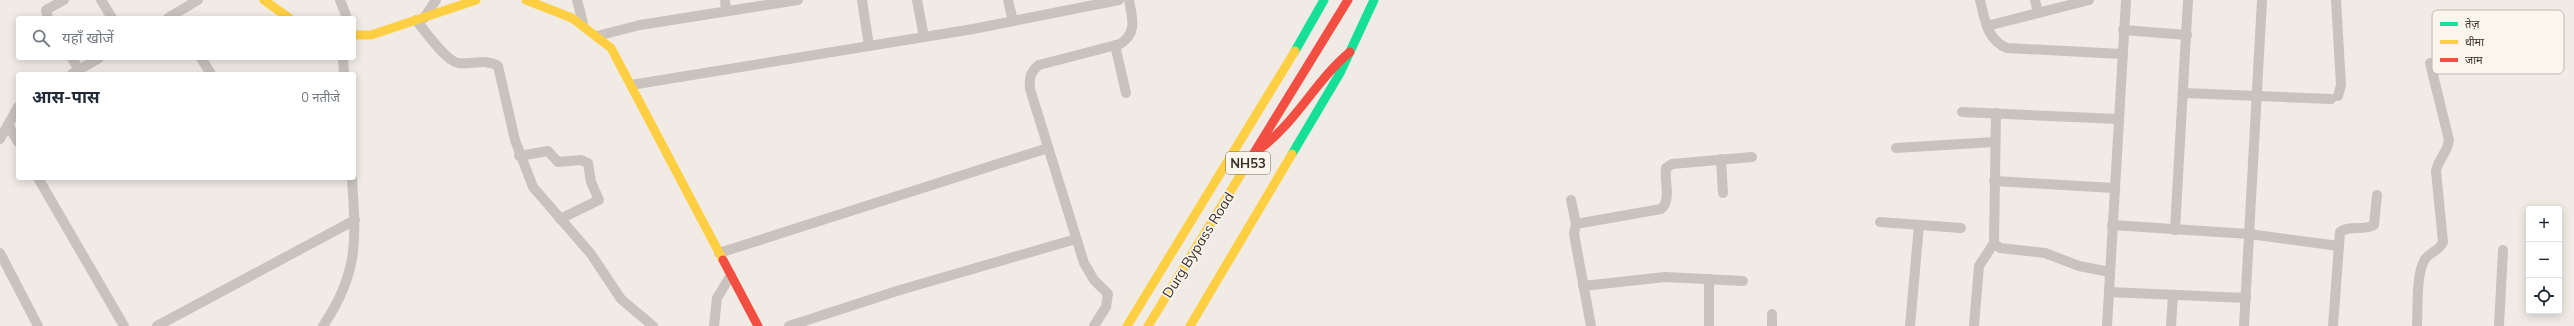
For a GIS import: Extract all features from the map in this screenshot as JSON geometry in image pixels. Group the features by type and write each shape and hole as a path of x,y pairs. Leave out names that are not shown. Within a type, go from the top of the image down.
{"main road":[{"path":"264,0 286,16"},
{"path":"356,35 371,36 476,0"},
{"path":"526,0 551,7 583,23 611,48 758,326"},
{"name":"Durg Bypass Road","path":"1127,326 1324,0"},
{"name":"Durg Bypass Road","path":"1148,326 1348,0"},
{"path":"1190,326 1340,73 1374,0"},
{"path":"1255,151 1269,143 1290,125 1324,75 1350,52"}],"street":[{"path":"48,16 46,10 64,0"},
{"path":"101,0 111,16"},
{"path":"175,16 198,0"},
{"path":"340,0 346,16"},
{"path":"436,0 420,19 452,61 462,63 490,62 498,66 520,156 533,187 598,262 624,302 653,326"},
{"path":"577,0 583,23"},
{"path":"725,0 726,11"},
{"path":"597,36 640,25 798,0"},
{"path":"862,0 869,46"},
{"path":"917,0 924,37"},
{"path":"1008,0 1013,21"},
{"path":"631,86 924,37 1119,0"},
{"path":"1094,326 1106,307 1108,294 1089,273 1076,239 1030,89 1029,78 1032,70 1040,65 1115,45 1127,39 1132,33 1129,0"},
{"path":"1980,0 1989,33 1997,44 2007,48 2122,54"},
{"path":"2035,0 2038,13"},
{"path":"1987,26 2087,0"},
{"path":"2107,326 2123,30 2126,0"},
{"path":"2175,230 2184,93 2188,0"},
{"path":"2244,326 2262,0"},
{"path":"2184,93 2256,97 2334,98 2341,85 2336,0"},
{"path":"2123,30 2187,35"},
{"path":"1115,45 1126,93"},
{"path":"72,60 75,72 96,60"},
{"path":"202,60 209,72"},
{"path":"343,60 344,72"},
{"path":"2430,63 2432,71"},
{"path":"2417,326 2421,269 2424,259 2441,247 2443,242 2436,171 2437,164 2448,148 2449,140 2433,74"},
{"path":"0,139 16,111"},
{"path":"1962,112 2118,119"},
{"path":"1974,326 1978,266 1994,243 1994,142 1996,113"},
{"path":"8,125 16,139"},
{"path":"1896,148 1994,142"},
{"path":"719,253 1048,148"},
{"path":"520,156 548,151 558,162 582,160 589,165 591,182 599,200 560,219"},
{"path":"1576,224 1661,209 1667,200 1666,168 1672,164 1752,157"},
{"path":"1721,159 1723,193"},
{"path":"39,180 124,326"},
{"path":"323,326 345,290 352,268 355,220 352,180"},
{"path":"1994,181 2114,188"},
{"path":"2333,326 2340,232 2342,230 2369,228 2374,225 2377,195"},
{"path":"1571,200 1576,224 1574,234 1591,326"},
{"path":"157,326 355,220"},
{"path":"1880,222 1962,228"},
{"path":"1910,326 1919,225"},
{"path":"2112,225 2249,234 2339,246"},
{"path":"789,326 900,290 1076,239"},
{"path":"1994,243 2000,248 2045,254 2079,266 2110,272"},
{"path":"2500,326 2503,250"},
{"path":"0,253 38,326"},
{"path":"714,326 717,298 731,275"},
{"path":"1583,286 1665,277 1743,281"},
{"path":"1709,279 1709,326"},
{"path":"2109,292 2246,298"},
{"path":"2171,326 2173,295"},
{"path":"1772,314 1772,326"}],"traffic: fast":[{"path":"1295,51 1324,0"},
{"path":"1292,154 1340,73 1374,0"}],"traffic: slow":[{"path":"264,0 286,16"},
{"path":"356,35 371,35 476,0"},
{"path":"526,0 572,18 611,48 723,260"},
{"path":"1127,326 1295,51"},
{"path":"1190,326 1292,154"},
{"path":"1148,326 1249,161"}],"traffic: jam":[{"path":"1249,161 1348,0"},
{"path":"1261,148 1285,126 1327,75 1350,52"},
{"path":"723,260 758,326"}]}
